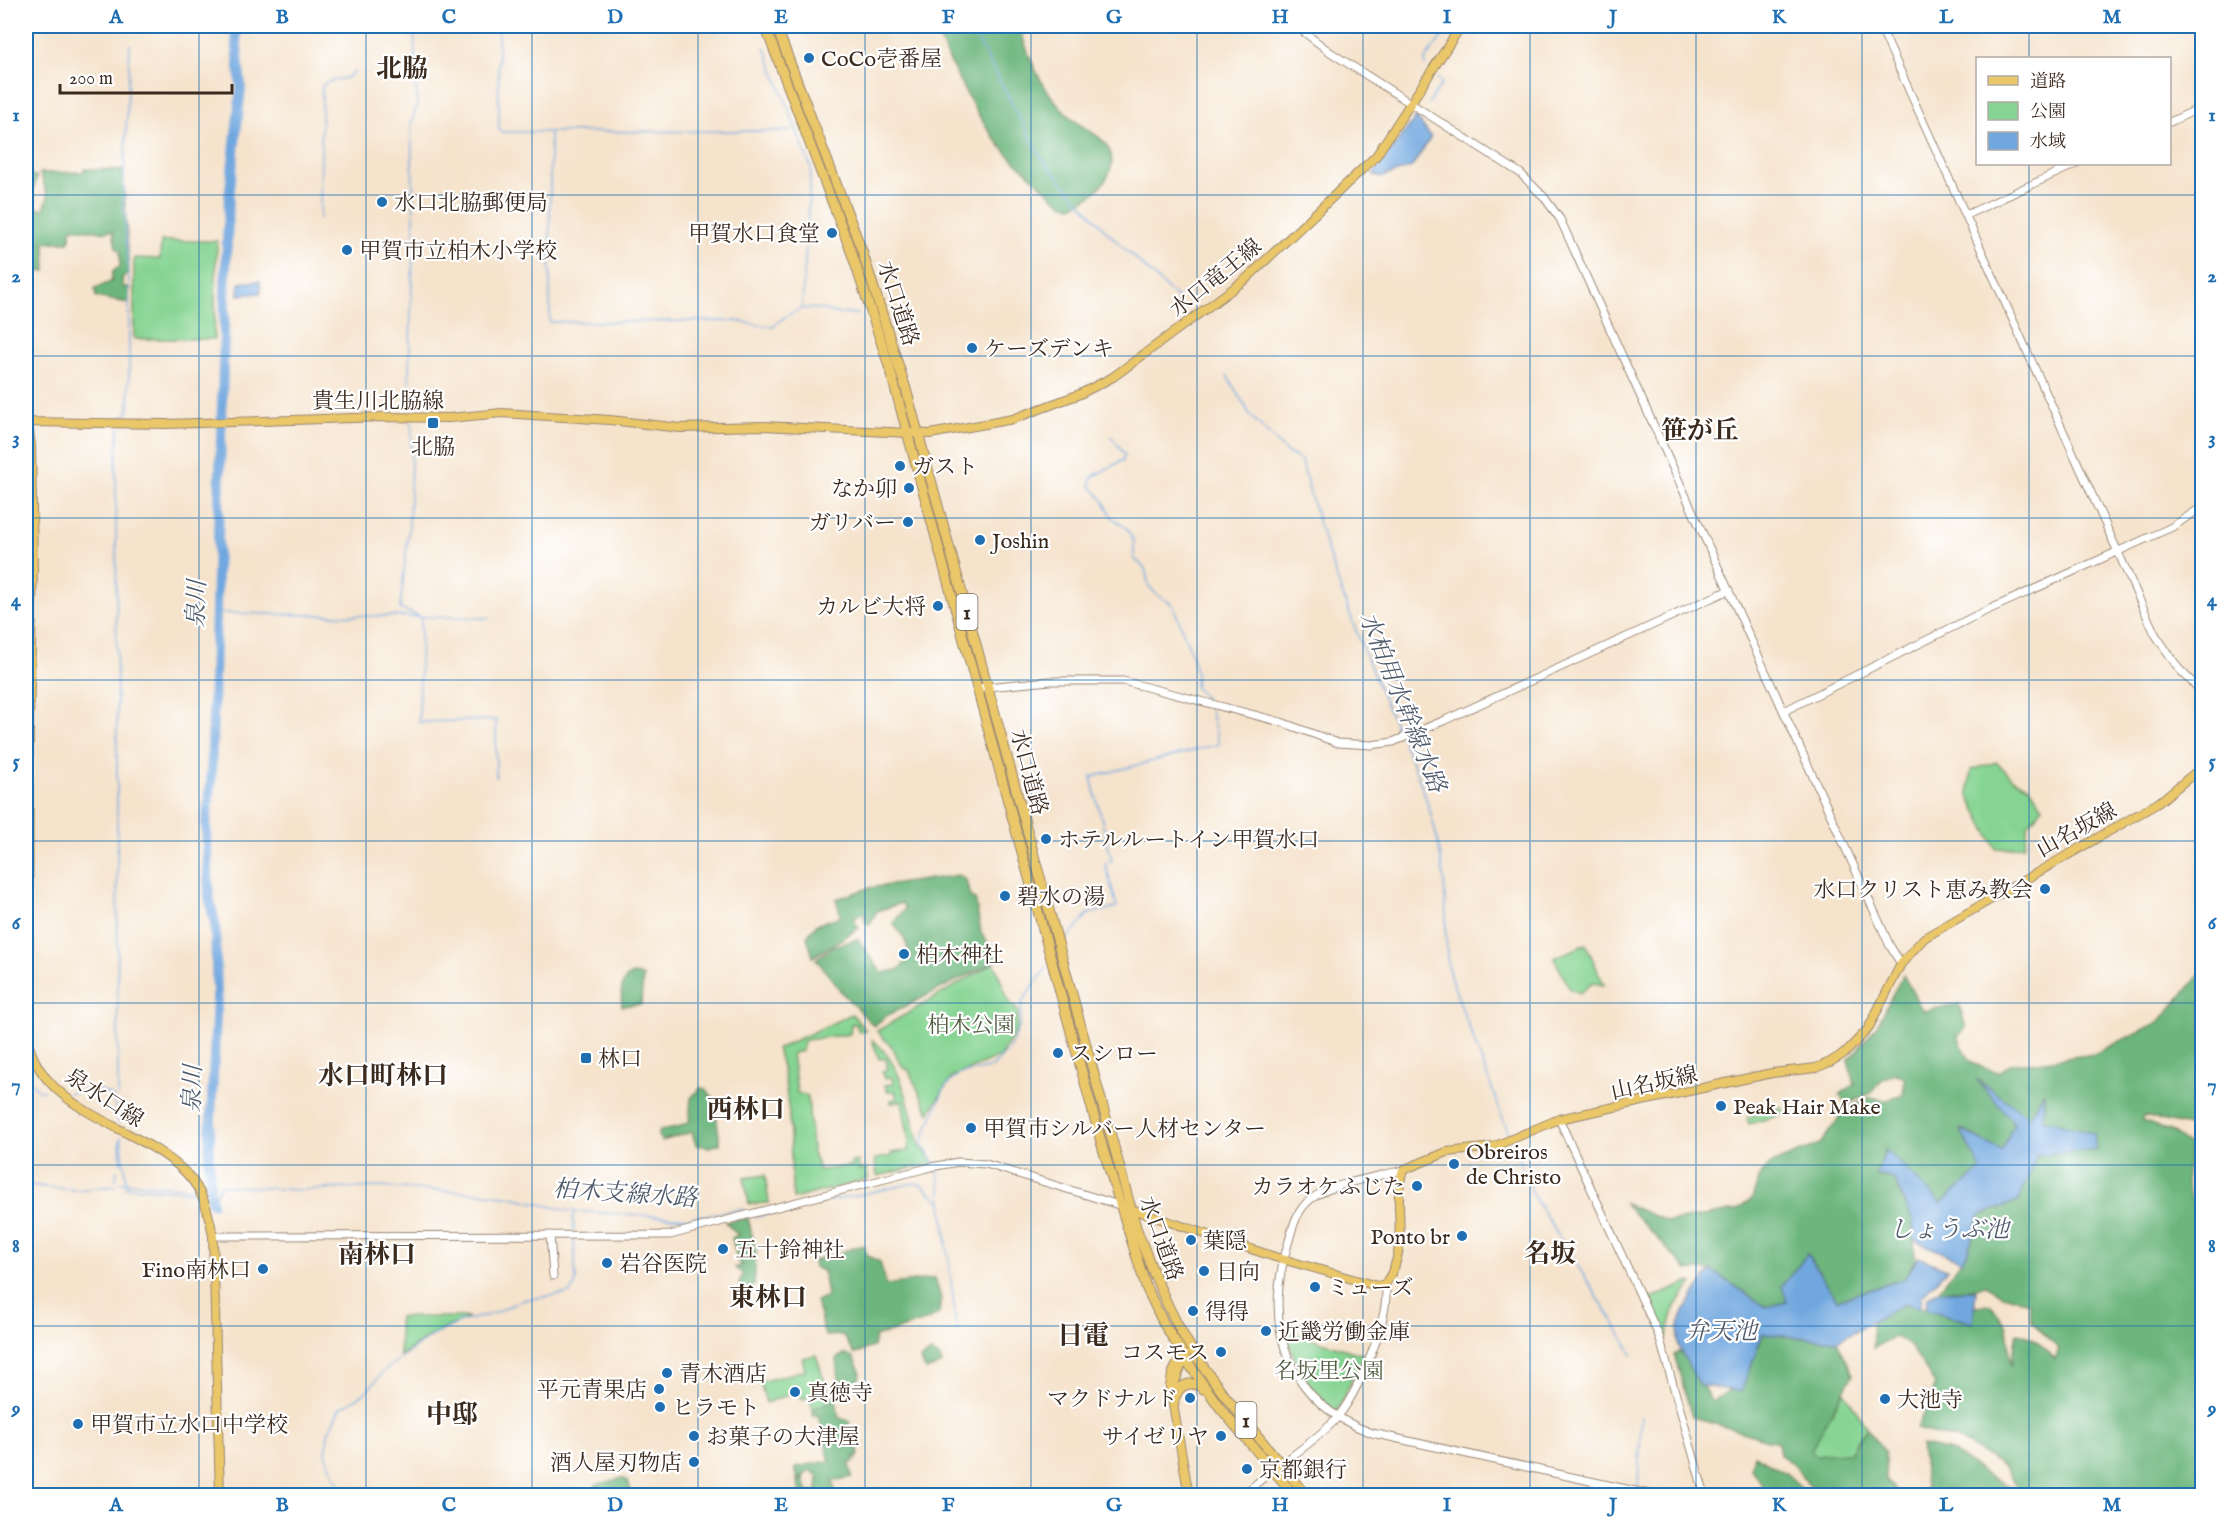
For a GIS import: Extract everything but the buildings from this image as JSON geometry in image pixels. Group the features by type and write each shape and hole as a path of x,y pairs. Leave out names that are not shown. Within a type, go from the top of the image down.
{"highway":[{"name":"水口道路","path":"765,26 852,254 908,432 976,688 1119,1205 1146,1287 1182,1355 1221,1409 1295,1496"},
{"name":"水口道路","path":"776,26 862,251 919,434 1129,1208 1159,1288 1201,1362 1307,1496"},
{"path":"1159,1288 1163,1304 1187,1346 1173,1386 1174,1400"},
{"path":"1174,1400 1179,1388 1192,1383 1202,1387 1221,1409"}],"main road":[{"name":"水口竜王線","path":"908,432 919,434 983,427 1013,420 1080,394 1132,365 1246,279 1311,220 1376,156 1461,26"},
{"path":"26,411 33,514 28,597"},
{"name":"貴生川北脇線","path":"28,422 166,424 271,419 449,418 502,413 610,420 680,429 774,426 908,432"},
{"name":"泉水口線","path":"28,597 26,1016 30,1050 41,1073 59,1092 176,1164 188,1175 209,1212 213,1236 220,1496"},
{"name":"山名坂線","path":"1403,1170 1447,1152 1493,1147 1559,1119 1772,1073 1816,1068 1830,1062 1845,1053 1868,1029 1901,964 1924,938 2138,815 2168,796 2202,767"},
{"path":"1119,1205 1284,1259 1377,1286 1385,1284 1391,1277 1401,1231 1403,1170"},
{"path":"1174,1400 1189,1496"}],"street":[{"path":"1296,26 1330,52 1520,173 1544,197 1560,219 1893,953 1901,964"},
{"path":"1880,26 2162,646 2179,669 2202,692"},
{"path":"2171,121 2202,107"},
{"path":"1966,215 2074,165"},
{"path":"1784,711 1972,617 2172,527 2202,507"},
{"path":"976,688 987,689 1050,681 1122,681 1281,722 1338,743 1371,745 1402,738 1729,590"},
{"path":"1559,1119 1659,1336 1705,1496"},
{"path":"213,1236 682,1233 725,1219 958,1162 986,1164 1119,1205"},
{"path":"1403,1170 1325,1191 1311,1199 1296,1217 1284,1259 1278,1305 1284,1348 1291,1365 1307,1391 1337,1417 1355,1427 1387,1437 1658,1496"},
{"path":"550,1235 553,1276"},
{"path":"1243,1496 1337,1417 1365,1368 1377,1338 1388,1294 1385,1284"}],"green space":[{"path":"933,26 1019,26 1028,54 1046,89 1061,108 1101,139 1110,152 1112,162 1110,171 1098,189 1081,202 1072,206 1067,205 1054,197 1013,159 983,123 956,75"},
{"path":"26,129 29,129 31,136 30,175 37,176 33,190 34,208 44,209 48,197 40,173 83,172 84,169 123,170 129,273 122,278 123,287 129,287 129,303 96,297 95,288 111,282 113,271 120,267 120,251 116,248 113,231 72,228 69,242 45,242 46,271 31,272 26,264"},
{"path":"161,241 217,241 214,339 134,339 134,258 160,259"},
{"path":"1996,762 2013,778 2029,786 2043,807 2028,825 2024,846 1996,849 1968,794 1971,770"},
{"name":"柏木神社","path":"959,875 966,880 970,897 975,899 981,932 998,960 886,1016 874,1026 843,994 816,959 834,946 858,939 882,973 898,970 911,957 904,938 893,923 905,909 902,903 877,911 869,925 864,920 866,913 857,916 854,920 859,928 813,957 807,937 816,925 841,916 836,899 869,888"},
{"path":"1586,944 1604,985 1593,983 1580,993 1570,989 1554,958"},
{"name":"柏木公園","path":"994,963 1009,1001 1018,1011 1017,1029 1000,1057 952,1077 929,1113 908,1069 904,1069 891,1046 877,1031"},
{"path":"2202,972 2202,1129 2143,1116 2142,1121 2170,1131 2189,1145 2187,1185 2193,1203 2202,1206 2202,1495 1927,1495 1921,1445 1951,1451 1988,1476 2020,1491 2005,1467 1960,1440 1917,1429 1935,1384 1910,1345 1895,1336 1873,1348 1872,1322 1906,1303 1972,1323 1973,1306 1991,1305 2007,1326 2011,1366 2017,1332 2036,1340 2055,1359 2059,1349 2032,1322 2029,1302 2003,1295 1985,1285 1973,1289 1938,1291 1967,1254 1980,1215 2019,1201 2036,1148 2043,1094 2030,1118 1979,1082 2014,1123 2002,1152 1962,1129 1982,1170 1941,1203 1885,1150 1877,1175 1894,1179 1913,1221 1915,1259 1904,1279 1837,1300 1807,1254 1787,1302 1766,1307 1711,1270 1687,1270 1624,1203 1668,1222 1737,1210 1752,1199 1761,1173 1771,1164 1820,1144 1845,1110 1871,1097 1885,1101 1903,1095 1905,1078 1895,1073 1883,1079 1871,1093 1847,1104 1839,1095 1855,1084 1848,1061 1876,1027 1903,975 1923,1011 1959,1004 1966,1028 1958,1036 1968,1058 1977,1065 1999,1072 2012,1063 2031,1063 2094,1054 2159,1022"},
{"path":"632,974 643,976 641,1004 622,1006 623,984"},
{"path":"852,1014 866,1031 859,1032 856,1024 851,1024 850,1034 806,1040 802,1051 792,1053 797,1093 808,1096 812,1150 819,1170 852,1166 851,1162 858,1161 859,1170 867,1169 868,1179 793,1199 786,1086 777,1049"},
{"path":"872,1040 882,1049 897,1072 908,1100 919,1144 934,1163 877,1176 875,1159 892,1156 891,1153 908,1151 909,1141 902,1101 891,1103 891,1100 897,1099 895,1091 887,1091 885,1085 893,1084 892,1077 885,1078 882,1071 888,1070 886,1059 879,1059"},
{"path":"700,1088 706,1089 714,1099 720,1144 709,1147 696,1145 692,1132 662,1141 658,1136 660,1130 678,1127 689,1122 691,1098"},
{"path":"1782,1107 1784,1114 1749,1124 1747,1117"},
{"path":"765,1175 769,1203 749,1204 744,1178"},
{"path":"748,1218 756,1251 754,1286 743,1289 739,1284 743,1274 735,1268 743,1265 738,1262 732,1238 738,1235 725,1222"},
{"path":"863,1245 868,1256 880,1262 886,1285 935,1278 941,1298 939,1313 928,1320 875,1337 873,1347 854,1354 843,1335 825,1336 816,1301 827,1296 823,1271 814,1267 813,1261"},
{"path":"1690,1282 1693,1283 1675,1306 1666,1339 1648,1300"},
{"path":"399,1317 468,1318 431,1335 400,1356"},
{"name":"名坂里公園","path":"1286,1331 1364,1355 1337,1411 1318,1395 1303,1376"},
{"path":"1763,1334 1837,1341 1853,1374 1811,1450 1815,1455 1849,1453 1867,1428 1885,1452 1886,1480 1899,1494 1898,1496 1816,1495 1795,1466 1780,1454 1778,1443 1692,1417 1674,1354 1681,1351 1712,1402 1729,1390 1741,1392"},
{"path":"931,1352 940,1358 942,1364 926,1370 920,1360"},
{"path":"844,1354 853,1357 861,1373 857,1382 850,1383 838,1379 836,1359"},
{"name":"真徳寺","path":"816,1355 831,1401 813,1409 808,1397 803,1399 795,1392 766,1403 760,1382 805,1370 802,1358"},
{"path":"1844,1391 1867,1428 1849,1453 1814,1455 1811,1450"},
{"path":"835,1395 839,1418 850,1421 846,1432 854,1429 855,1434 850,1439 850,1445 855,1439 859,1454 857,1459 853,1455 855,1461 849,1464 852,1477 833,1481 835,1492 841,1495 802,1495 798,1484 803,1477 808,1493 817,1491 818,1476 810,1470 798,1481 795,1467 830,1461 818,1415 813,1416 813,1409 831,1401 829,1397"},
{"path":"1754,1455 1786,1473 1809,1495 1769,1495 1751,1469"},
{"path":"622,1478 628,1481 632,1495 578,1495 597,1490 595,1485"}],"water":[{"path":"1416,117 1431,137 1412,167 1380,178 1373,174"},
{"path":"260,281 261,293 239,295 239,283"},
{"name":"しょうぶ池","path":"1976,1079 2030,1117 2044,1092 2043,1119 2094,1133 2096,1150 2037,1155 2019,1201 1980,1215 1967,1254 1962,1261 1914,1240 1913,1221 1894,1179 1876,1175 1886,1150 1941,1203 1981,1170 1960,1129 2002,1151 2014,1123"},
{"name":"弁天池","path":"1807,1254 1837,1300 1904,1279 1918,1257 1947,1269 1922,1296 1920,1308 1906,1303 1837,1341 1763,1334 1741,1392 1699,1385 1679,1347 1679,1327 1687,1306 1711,1270 1766,1307 1787,1302 1782,1286"},
{"path":"1976,1290 1973,1323 1925,1309 1928,1297 1938,1291"}],"waterway":[{"name":"泉川","path":"210,1185 209,1157 217,997 215,924 209,896 206,823 211,782 229,198 241,88 235,26"},
{"path":"412,414 409,375 414,220 411,125 417,105 414,26"},
{"path":"498,26 499,130 501,132 791,131"},
{"name":"水柏用水幹線水路","path":"970,26 1042,159 1109,234 1180,301"},
{"path":"1426,66 1425,59 1450,26"},
{"path":"121,419 128,412 129,405 129,280 123,197 130,44"},
{"path":"765,47 811,168 802,307"},
{"path":"320,219 322,86 330,81 346,78 354,72"},
{"path":"1429,103 1442,83 1437,78"},
{"path":"550,132 550,322 736,321 772,327 794,311 808,308 858,315"},
{"name":"水柏用水幹線水路","path":"1227,376 1251,416 1286,452 1302,463 1345,602 1400,736"},
{"path":"412,422 409,526 400,609 421,617"},
{"path":"118,1097 116,467 119,427"},
{"path":"1112,437 1125,455 1123,460 1092,477 1090,485 1103,500 1112,517 1127,529 1134,542 1134,558 1145,569 1149,586 1173,605 1191,653 1196,672 1195,687 1206,699"},
{"path":"215,613 490,618"},
{"path":"421,617 419,722 496,720 496,777"},
{"path":"1062,945 1088,914 1117,907 1105,863 1112,861 1091,777 1219,744 1209,706"},
{"name":"水柏用水幹線水路","path":"1402,740 1425,795 1440,854 1450,976 1510,1137"},
{"path":"936,1164 921,1144 945,1087 959,1074 992,1067 1010,1048 1020,1025 1022,1002 1047,967"},
{"path":"26,1081 32,1083 38,1090 44,1091"},
{"path":"68,1093 96,1088 113,1097 119,1123"},
{"path":"118,1108 119,1121"},
{"path":"121,1137 127,1186"},
{"path":"120,1140 121,1163"},
{"name":"水柏用水幹線水路","path":"1512,1141 1535,1199 1615,1324 1632,1355"},
{"name":"柏木支線水路","path":"938,1169 957,1331"},
{"path":"116,1180 117,1170"},
{"path":"120,1182 192,1188"},
{"name":"柏木支線水路","path":"755,1217 914,1183 922,1185 941,1202"},
{"name":"泉川","path":"202,1184 210,1184"},
{"name":"柏木支線水路","path":"26,1185 77,1190 115,1186"},
{"name":"柏木支線水路","path":"210,1200 214,1199 220,1185 296,1190 380,1187 512,1197 569,1211 690,1218 741,1209 748,1213"},
{"name":"柏木支線水路","path":"124,1187 191,1191 196,1195"},
{"name":"柏木支線水路","path":"210,1192 212,1203"},
{"path":"574,1232 573,1217 577,1211"},
{"path":"204,1213 206,1227"},
{"path":"348,1496 339,1485 326,1456 328,1433 340,1408 364,1394 386,1369 431,1336 460,1322 492,1314 523,1300 570,1293 576,1283 574,1237"},
{"name":"水柏用水幹線水路","path":"1638,1489 1641,1417"}],"place":[{"name":"CoCo壱番屋","path":"809,58"},
{"name":"水口北脇郵便局","path":"382,202"},
{"name":"甲賀水口食堂","path":"832,233"},
{"name":"甲賀市立柏木小学校","path":"347,250"},
{"name":"ケーズデンキ","path":"972,348"},
{"name":"北脇","path":"433,423"},
{"name":"ガスト","path":"900,466"},
{"name":"なか卯","path":"909,488"},
{"name":"ガリバー","path":"908,522"},
{"name":"Joshin","path":"980,540"},
{"name":"カルビ大将","path":"938,606"},
{"name":"ホテルルートイン甲賀水口","path":"1046,839"},
{"name":"水口クリスト恵み教会","path":"2045,889"},
{"name":"碧水の湯","path":"1005,896"},
{"name":"柏木神社","path":"904,954"},
{"name":"スシロー","path":"1058,1053"},
{"name":"林口","path":"586,1058"},
{"name":"Peak Hair Make","path":"1721,1106"},
{"name":"甲賀市シルバー人材センター","path":"971,1128"},
{"name":"Obreiros de Christo","path":"1454,1164"},
{"name":"カラオケふじた","path":"1417,1186"},
{"name":"Ponto br","path":"1462,1236"},
{"name":"葉隠","path":"1191,1240"},
{"name":"五十鈴神社","path":"723,1249"},
{"name":"岩谷医院","path":"607,1263"},
{"name":"Fino南林口","path":"263,1269"},
{"name":"日向","path":"1204,1271"},
{"name":"ミューズ","path":"1315,1287"},
{"name":"得得","path":"1193,1311"},
{"name":"近畿労働金庫","path":"1266,1331"},
{"name":"コスモス","path":"1221,1352"},
{"name":"青木酒店","path":"667,1373"},
{"name":"平元青果店","path":"659,1389"},
{"name":"真徳寺","path":"795,1392"},
{"name":"マクドナルド","path":"1190,1398"},
{"name":"大池寺","path":"1885,1399"},
{"name":"ヒラモト","path":"660,1407"},
{"name":"甲賀市立水口中学校","path":"78,1424"},
{"name":"お菓子の大津屋","path":"694,1436"},
{"name":"サイゼリヤ","path":"1221,1436"},
{"name":"酒人屋刃物店","path":"694,1462"},
{"name":"京都銀行","path":"1247,1469"}],"district":[{"name":"北脇","path":"402,68"},
{"name":"笹が丘","path":"1700,430"},
{"name":"水口町林口","path":"383,1075"},
{"name":"西林口","path":"746,1109"},
{"name":"名坂","path":"1550,1253"},
{"name":"南林口","path":"377,1254"},
{"name":"東林口","path":"768,1297"},
{"name":"日電","path":"1083,1335"},
{"name":"中邸","path":"452,1414"}]}
